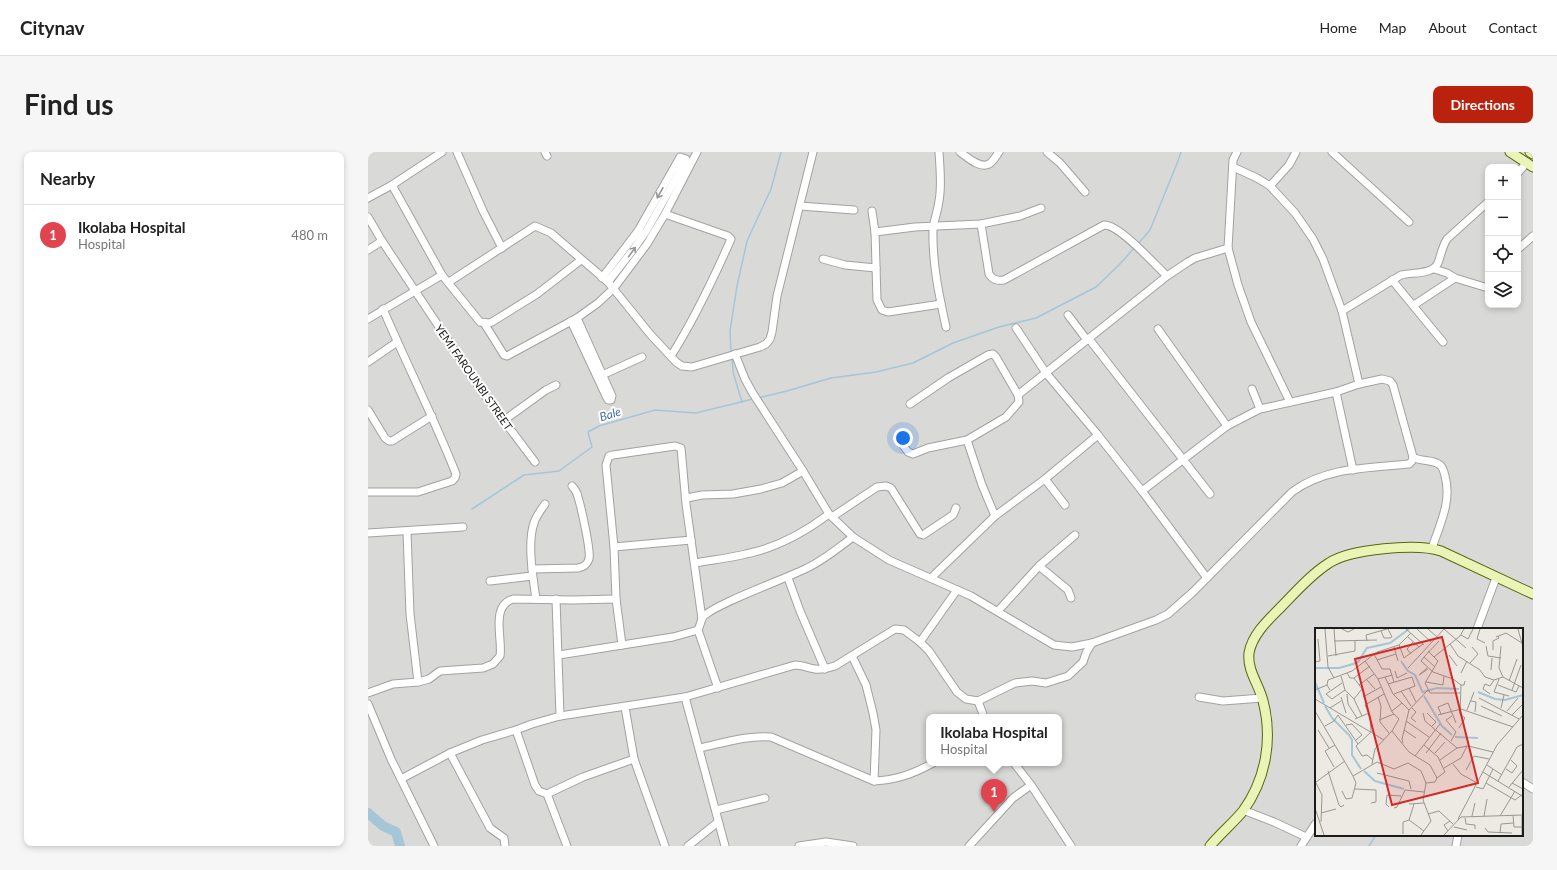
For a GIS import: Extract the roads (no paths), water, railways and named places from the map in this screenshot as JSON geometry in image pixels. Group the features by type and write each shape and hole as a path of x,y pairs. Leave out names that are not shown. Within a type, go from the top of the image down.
{"main road":[{"path":"1510,152 1530,165"},
{"path":"1210,846 1243,810 1258,783 1265,764 1268,749 1265,713 1262,698 1250,669 1249,651 1262,627 1318,571 1333,561 1348,555 1383,550 1425,547 1432,548 1481,569 1496,578 1533,594"}],"street":[{"path":"368,198 442,152"},
{"path":"457,152 502,248"},
{"path":"392,184 442,275 478,320 484,323 504,354 507,356 574,319 598,303 614,288 647,244 665,214 697,152"},
{"path":"448,282 536,226 551,233 614,288 650,334 682,366 692,367 760,347 766,344 770,339 772,332 777,296 813,152"},
{"path":"940,152 941,183 934,227 937,282 946,327"},
{"path":"960,152 982,165 988,164 999,152"},
{"path":"1047,152 1060,163 1085,192"},
{"path":"1237,152 1233,160 1228,248 1238,285 1251,322 1290,402"},
{"path":"1270,186 1289,165 1296,152"},
{"path":"1332,152 1409,222"},
{"path":"680,157 685,158 686,159 682,168 647,230 633,250 605,280 638,231 680,157"},
{"path":"1521,171 1530,165"},
{"path":"1233,167 1270,186 1294,213 1313,240 1323,259 1342,311 1359,384"},
{"path":"1342,311 1401,275 1411,272 1430,271 1434,269 1447,240 1485,205"},
{"path":"800,206 854,210"},
{"path":"875,232 980,224 1020,216 1041,208"},
{"path":"872,211 875,232 877,300 882,310 888,312 941,304"},
{"path":"665,214 728,236 731,239 708,290 671,356"},
{"name":"YEMI FAROUNBI STREET","path":"368,217 415,291 503,421 535,462"},
{"path":"980,224 989,274 991,278 996,281 1004,280 1104,225 1114,227 1132,242 1167,276"},
{"path":"1521,246 1533,236"},
{"path":"368,250 382,241"},
{"path":"1018,395 1167,276 1195,258 1228,248"},
{"path":"823,259 850,265 876,268"},
{"path":"484,323 492,322 538,294 581,260"},
{"path":"1434,269 1447,273 1455,278 1485,287"},
{"path":"368,319 442,275"},
{"path":"1414,305 1455,278"},
{"path":"1392,280 1443,342"},
{"path":"368,492 418,492 452,481 456,478 456,474 432,416 383,310"},
{"path":"1068,315 1210,494"},
{"path":"574,319 600,376 642,357"},
{"path":"1016,328 1046,373 1098,435 1142,491 1207,578"},
{"path":"1158,329 1227,426"},
{"path":"368,362 397,342"},
{"path":"900,440 908,452 912,454 928,448 967,440 1006,417 1020,402 1018,395 993,354 988,355 948,378 910,404"},
{"path":"730,356 831,515 853,537 889,560 957,590 998,611 1054,645 1072,647 1092,643 1156,620 1168,614 1207,578 1295,489 1307,482 1323,475 1409,464 1413,457 1393,385 1386,379 1359,384 1336,392 1260,409 1227,426 1142,491"},
{"path":"503,421 546,390 556,385"},
{"path":"1252,389 1260,409"},
{"path":"1336,392 1353,470"},
{"path":"368,410 385,438 389,441 392,441 432,416"},
{"path":"931,578 995,516 1045,479 1098,435"},
{"path":"967,440 982,485 995,516"},
{"path":"622,645 616,599 614,547 606,465 609,456 678,446 681,448 687,498 686,504 702,619"},
{"path":"1413,457 1421,461 1440,465 1446,480 1448,491 1447,505 1432,548"},
{"path":"687,498 714,494 733,494 761,489 782,483 803,471"},
{"path":"1045,479 1065,505"},
{"path":"490,581 532,572 578,568 587,563 589,553 582,515 578,495 572,486"},
{"path":"695,563 747,554 764,549 795,535 877,487 882,486 891,488 920,534 923,535 953,515 956,508"},
{"path":"536,599 532,572 531,533 535,521 545,504"},
{"path":"368,533 407,532 463,527"},
{"path":"407,532 410,614 418,682"},
{"path":"998,611 1039,566 1075,535"},
{"path":"718,688 698,630 702,619 709,612 728,602 788,578 826,558 853,537"},
{"path":"614,547 691,540"},
{"path":"1039,566 1068,590 1072,598"},
{"path":"788,578 807,628 825,669"},
{"path":"1478,628 1496,578"},
{"path":"920,642 957,590"},
{"path":"556,599 560,716"},
{"path":"368,693 393,684 418,682 429,679 440,671 483,668 493,664 499,659 501,652 499,621 502,607 508,600 616,599"},
{"path":"401,779 450,753 482,740 560,716 685,697 795,665 802,665 814,669 825,669 835,666 895,629 904,630 929,651 957,692 966,699 978,701 1015,683 1032,681 1046,683 1068,676 1084,662 1086,653 1092,643"},
{"path":"559,655 673,637 698,630"},
{"path":"852,656 866,685 876,730 874,781"},
{"path":"685,697 700,748 725,846"},
{"path":"1199,697 1223,700 1262,698"},
{"path":"978,701 983,714"},
{"path":"368,704 391,759 434,846"},
{"path":"625,707 634,759 665,846"},
{"path":"516,730 534,785 539,792 547,794 583,777 634,759"},
{"path":"700,748 745,738 759,736 771,737 874,781 889,781 907,776 927,766"},
{"path":"450,753 490,828 504,838 505,846"},
{"path":"1016,766 1031,784 1071,846"},
{"path":"1523,783 1533,789"},
{"path":"969,846 1013,798 1031,784"},
{"path":"547,794 567,846"},
{"path":"716,810 765,798"},
{"path":"1243,810 1306,837"},
{"path":"688,846 718,822"},
{"path":"1301,846 1315,824"},
{"path":"1456,846 1458,836"},
{"path":"801,846 826,842 853,846"}],"waterway":[{"path":"731,353 730,331 737,286 747,241 771,189 781,152"},
{"path":"1138,244 1150,230 1181,152"},
{"path":"758,398 831,378 876,372 913,363 953,343 999,327 1036,318 1096,287 1135,247"},
{"path":"732,357 733,372 742,402"},
{"name":"Bale","path":"472,509 524,475 559,471 592,447 588,432 599,426 655,410 696,413 753,399"},
{"path":"368,813 383,826 396,832 400,846"},
{"path":"1369,846 1375,836"}],"place":[{"name":"Ikolaba Hospital","path":"994,812"}]}
